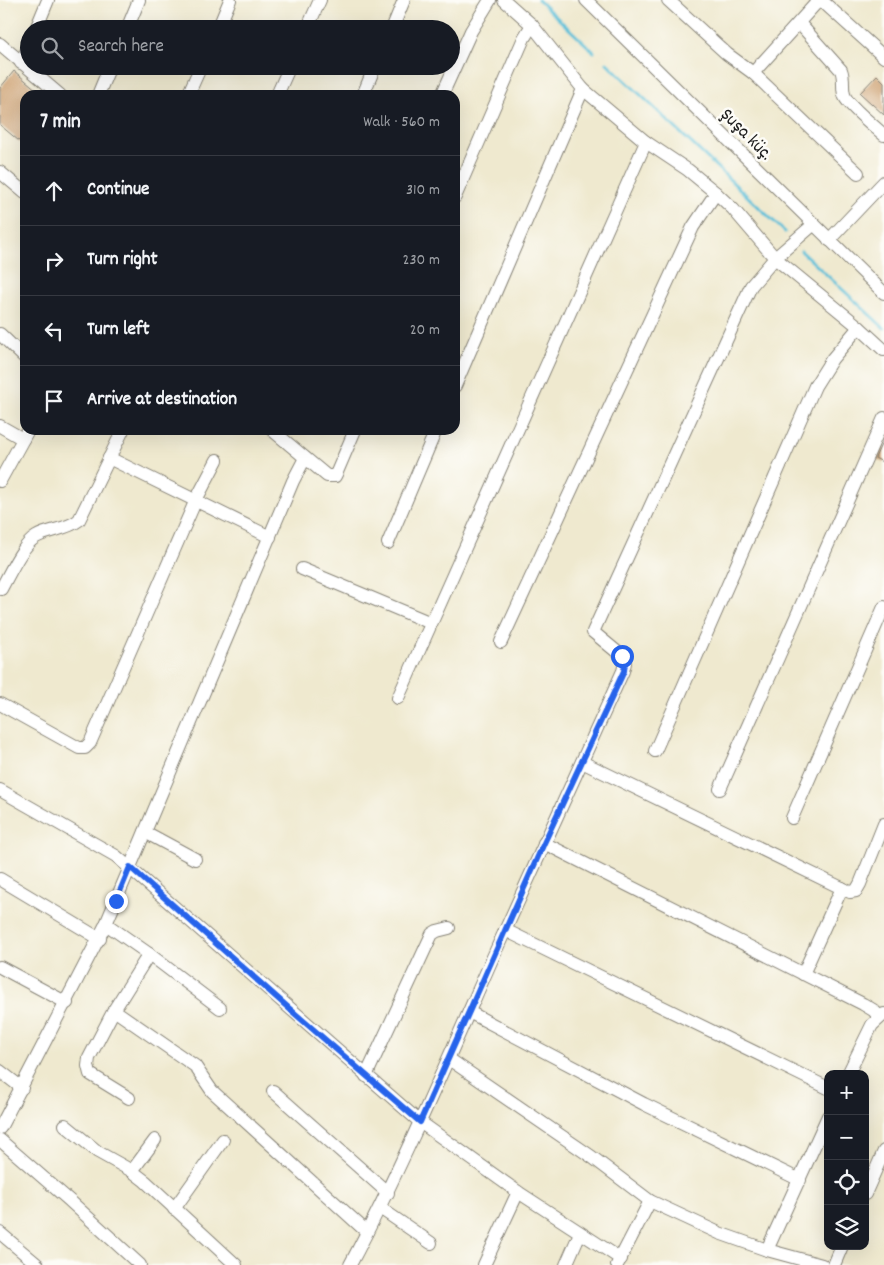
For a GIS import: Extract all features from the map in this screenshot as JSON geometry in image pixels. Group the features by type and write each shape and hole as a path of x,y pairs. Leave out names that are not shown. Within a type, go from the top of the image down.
{"street":[{"path":"40,20 48,0"},
{"path":"130,20 139,0"},
{"path":"222,20 230,0"},
{"path":"311,20 320,0"},
{"path":"396,20 404,0"},
{"path":"460,53 470,30 490,0"},
{"path":"504,0 532,25 583,89 646,142 688,170 716,193 733,209 775,258 884,350"},
{"name":"Şuşa küç.","path":"586,0 884,293"},
{"path":"668,0 727,54 753,73 858,173"},
{"path":"753,73 820,0 884,57"},
{"path":"799,23 841,70 844,79 844,96 884,135"},
{"path":"460,185 520,46 532,25"},
{"path":"0,44 20,62"},
{"path":"36,75 54,90"},
{"path":"100,90 106,75"},
{"path":"190,90 197,75"},
{"path":"279,90 286,75"},
{"path":"365,90 371,75"},
{"path":"444,90 451,75"},
{"path":"460,374 583,89"},
{"path":"398,698 646,142"},
{"path":"0,172 20,189"},
{"path":"829,240 884,182"},
{"path":"501,642 693,226 716,193"},
{"path":"350,1265 388,1193 544,843 624,671 625,663 622,656 593,632 738,310 751,286 775,258 813,225"},
{"path":"655,751 815,386 832,359 859,327"},
{"path":"0,334 20,353"},
{"path":"720,789 884,418"},
{"path":"0,426 20,432"},
{"path":"0,481 24,435"},
{"path":"1,590 26,546 34,538 56,529 70,526 79,520 120,435"},
{"path":"278,435 327,476 335,476 353,435"},
{"path":"388,543 434,435"},
{"path":"109,458 195,502 270,537"},
{"path":"0,1128 100,939 298,469 305,458"},
{"path":"0,704 79,748 85,748 90,743 195,502 217,460"},
{"path":"302,569 431,623"},
{"path":"792,818 884,607"},
{"path":"582,762 850,892 856,891 884,824"},
{"path":"0,790 97,844 130,867 420,1122 518,1192 580,1232 619,1262 650,1201"},
{"path":"145,832 195,859"},
{"path":"544,843 882,1015 872,1025 850,1070"},
{"path":"0,879 100,939"},
{"path":"804,974 842,888"},
{"path":"106,924 220,1008"},
{"path":"366,1076 432,934 449,928"},
{"path":"505,930 824,1086"},
{"path":"129,1098 90,1074 89,1058 114,1010 149,954"},
{"path":"0,966 66,1003"},
{"path":"114,1010 195,1066 212,1091 367,1232"},
{"path":"469,1012 644,1104 800,1180"},
{"path":"449,1059 592,1156 650,1201 719,1233 766,1250 822,1265"},
{"path":"0,1071 22,1088"},
{"path":"273,1091 388,1193"},
{"path":"64,1125 98,1152 132,1171 236,1265"},
{"path":"766,1250 824,1125"},
{"path":"0,1140 140,1265"},
{"path":"132,1171 155,1140"},
{"path":"174,1208 223,1140"},
{"path":"869,1185 884,1151"},
{"path":"484,1265 518,1192"},
{"path":"380,1208 431,1244"},
{"path":"566,1265 580,1232"},
{"path":"0,1233 38,1265"},
{"path":"834,1265 840,1250"}],"building":[{"path":"14,71 37,90 20,90 20,142 0,125 0,88"},
{"path":"877,75 884,82 884,115 860,93"},
{"path":"884,438 884,463 875,458"}],"waterway":[{"path":"538,0 594,52"},
{"path":"607,63 785,232"},
{"path":"801,251 884,328"}],"route":[{"path":"116,901 130,867 420,1122 544,843 624,671 625,663 622,656"}]}
